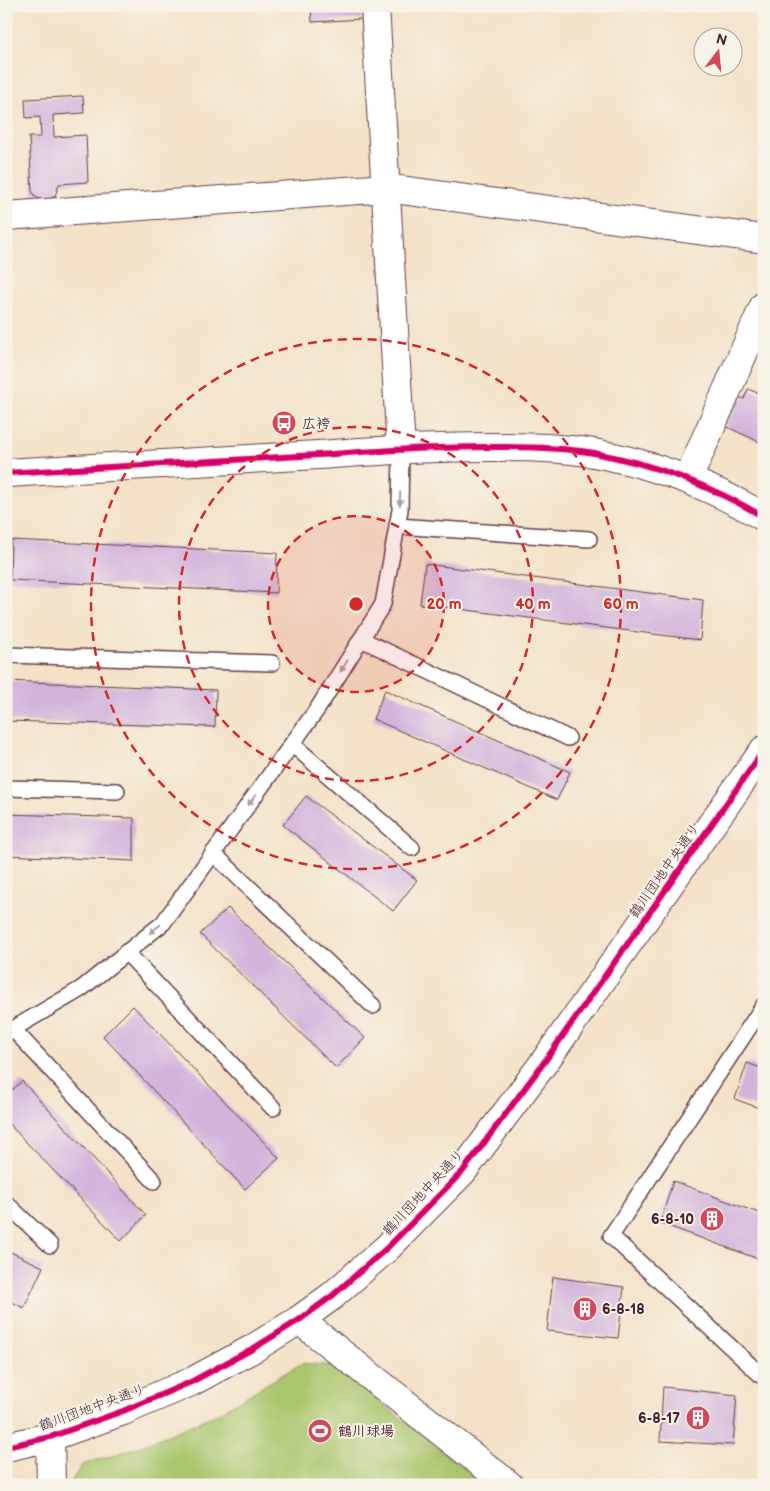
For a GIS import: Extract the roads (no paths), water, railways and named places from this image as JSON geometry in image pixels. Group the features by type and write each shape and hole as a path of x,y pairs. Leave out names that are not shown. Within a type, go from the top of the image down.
{"street":[{"path":"375,6 401,450"},
{"path":"6,216 386,188 764,239"},
{"path":"688,479 764,306"},
{"path":"6,474 472,446 543,447 594,453 650,466 688,479 764,517"},
{"name":"鶴川団地中央通り","path":"6,1447 50,1437 123,1411 191,1382 254,1348 299,1320 332,1296 388,1247 463,1171 545,1061 764,750"},
{"path":"299,1320 509,1485"},
{"path":"50,1437 51,1485"}],"lane":[{"path":"154,1181 10,1031 81,989 163,923 318,708 383,604 400,510 401,450"},
{"path":"397,526 589,540"},
{"path":"361,639 568,738"},
{"path":"6,655 272,664"},
{"path":"292,744 412,848"},
{"path":"6,788 117,791"},
{"path":"213,853 373,1006"},
{"path":"126,952 273,1108"},
{"path":"764,1006 611,1236 764,1378"},
{"path":"6,1203 50,1245"}],"place":[{"name":"広袴","path":"284,423"},
{"name":"6-8-10","path":"712,1219"},
{"name":"6-8-18","path":"585,1309"},
{"name":"6-8-17","path":"698,1418"},
{"name":"鶴川球場","path":"320,1431"}]}
